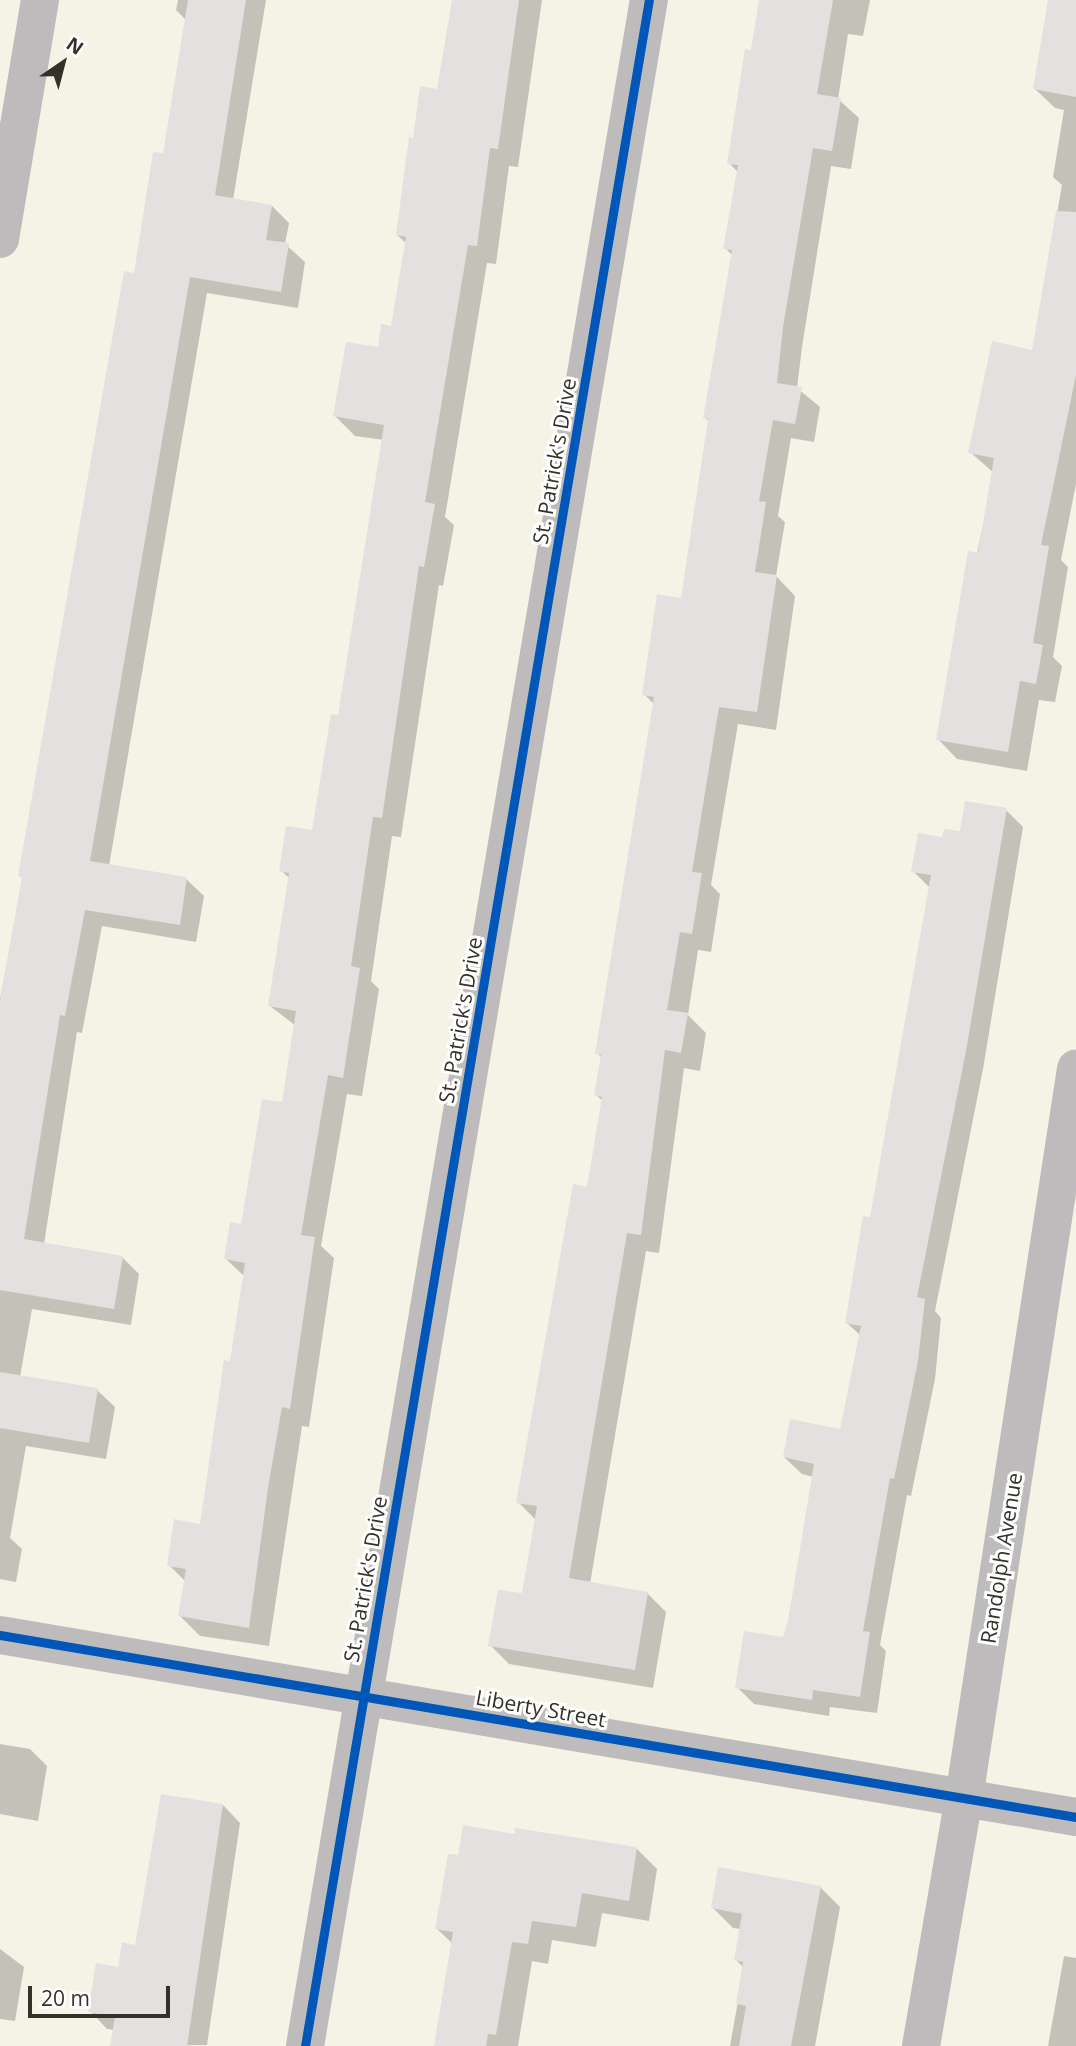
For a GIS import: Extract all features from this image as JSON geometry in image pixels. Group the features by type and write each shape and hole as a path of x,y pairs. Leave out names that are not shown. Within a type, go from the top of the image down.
{"street":[{"path":"0,239 40,0"},
{"name":"St. Patrick's Drive","path":"304,2046 649,0"},
{"name":"Randolph Avenue","path":"921,2046 964,1798 1076,1069"},
{"name":"Liberty Street","path":"0,1635 1076,1816"}],"building":[{"path":"188,0 246,0 215,195 272,205 266,240 289,243 281,292 190,277 90,861 187,877 180,925 85,910 65,1016 60,1015 24,1239 123,1256 114,1309 0,1290 0,1000 22,877 18,876 124,271 134,273 153,152 163,153"},
{"path":"452,0 519,0 498,149 490,148 477,246 468,245 425,502 435,504 424,567 419,566 382,818 373,817 351,966 360,968 343,1078 328,1075 301,1235 315,1237 290,1409 282,1407 268,1488 249,1628 178,1616 186,1569 167,1566 174,1519 200,1524 224,1360 230,1361 245,1263 224,1259 230,1222 241,1224 262,1099 282,1102 296,1011 268,1006 289,873 279,871 286,826 312,830 331,714 338,715 384,425 333,416 346,342 378,347 381,324 391,326 406,237 396,235 409,137 413,138 420,86 437,89"},
{"path":"759,0 833,0 817,94 841,98 832,151 813,148 783,327 777,383 802,387 795,424 773,420 759,501 766,502 755,572 777,575 757,712 719,707 692,872 702,873 692,934 680,932 667,1010 688,1013 681,1053 665,1050 641,1235 627,1233 569,1578 648,1592 635,1670 488,1646 498,1590 522,1593 537,1506 516,1503 573,1184 587,1187 602,1097 594,1095 601,1055 595,1054 654,697 642,695 657,594 681,598 708,419 703,418 732,250 723,249 738,165 727,164 745,49 751,50"},
{"path":"1048,0 1076,0 1076,97 1033,89"},
{"path":"1056,211 1076,212 1076,375 1041,545 1049,546 1033,643 1043,645 1036,684 1020,681 1008,752 936,740 968,551 978,553 994,458 968,453 992,341 1032,350"},
{"path":"965,801 1007,808 966,1051 917,1297 925,1299 918,1361 894,1479 890,1478 863,1631 870,1632 860,1697 813,1690 812,1700 735,1688 744,1631 783,1637 788,1621 814,1464 783,1457 790,1419 840,1429 861,1326 845,1323 863,1216 870,1217 931,875 911,872 918,833 942,837 944,829 960,831"},
{"path":"0,1372 98,1388 89,1443 0,1428"},
{"path":"161,1794 223,1804 187,2046 110,2046 115,2017 88,2012 96,1963 118,1967 122,1942 135,1945"},
{"path":"463,1825 515,1834 515,1828 637,1847 629,1901 582,1893 576,1927 532,1921 528,1944 512,1942 496,2035 488,2034 486,2046 434,2046 453,1932 435,1929 448,1854 458,1855"},
{"path":"718,1867 821,1886 791,2046 739,2046 746,2006 736,2004 743,1962 734,1960 742,1914 711,1908"}],"cycle path":[{"path":"305,2046 649,0"},
{"path":"0,1635 1076,1817"}]}
